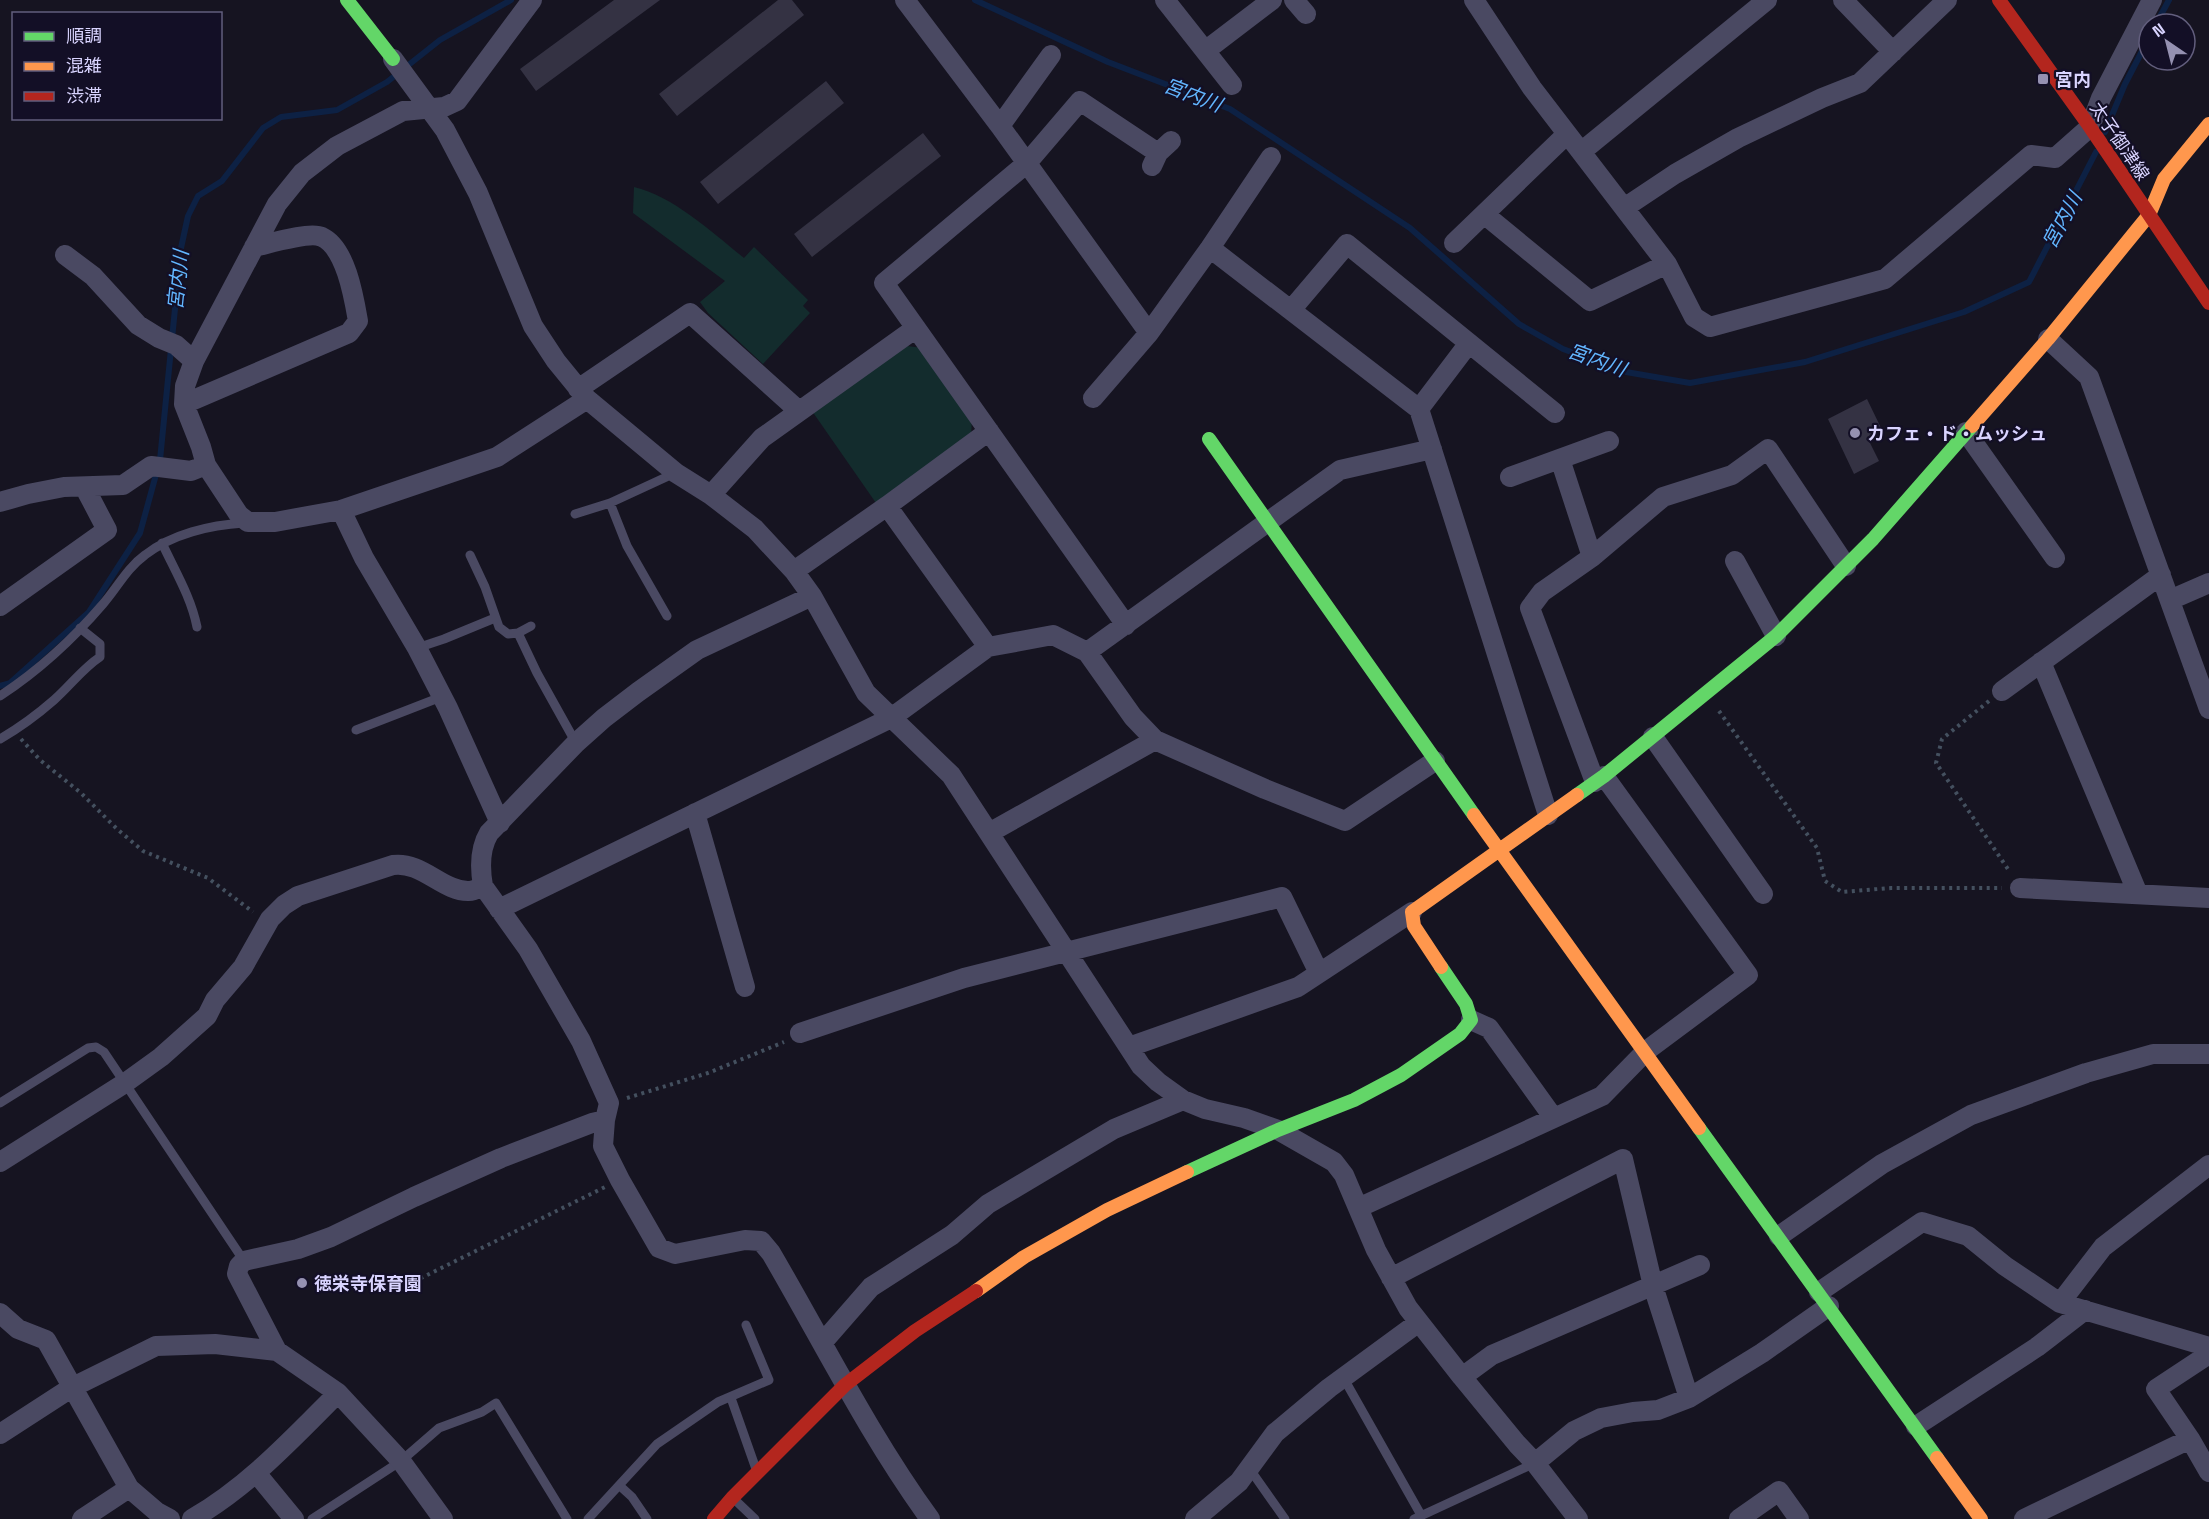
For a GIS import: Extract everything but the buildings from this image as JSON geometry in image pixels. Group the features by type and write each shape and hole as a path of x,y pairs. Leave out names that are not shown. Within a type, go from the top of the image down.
{"street":[{"path":"347,0 445,130 478,193 533,326 555,361 582,394 676,473 711,495 755,529 794,570 812,596 866,693 951,775 1141,1066 1183,1100 1205,1109 1244,1118 1278,1130 1334,1162 1344,1175 1391,1278 1408,1308 1578,1519"},
{"path":"532,0 457,101 444,107 403,111 337,146 302,173 277,204 194,361 185,386 184,404 206,465 239,514 248,522 275,522 341,510 497,457 690,313 799,411"},
{"path":"905,0 1000,126 1149,333"},
{"path":"1165,0 1232,85"},
{"path":"1205,51 1272,0"},
{"path":"1474,0 1532,88 1667,264 1694,317 1710,327 1885,279 2031,155 2055,158 2090,127 2101,98 2152,0"},
{"path":"1581,152 1767,0"},
{"path":"1843,0 1893,52"},
{"path":"1624,208 1675,174 1738,138 1822,98 1860,83 1947,0"},
{"name":"太子御津線","path":"2000,0 2090,127 2209,303"},
{"path":"1000,126 1051,55"},
{"path":"1126,625 884,283 1027,163 1080,101 1160,153"},
{"path":"1129,1047 1298,987 1412,912 1599,779 1776,636 1873,538 2048,339 2149,215 2164,179 2209,124"},
{"path":"1454,243 1567,134"},
{"path":"1092,398 1149,333 1271,158"},
{"path":"1484,214 1590,301 1667,264"},
{"path":"184,404 349,333 358,321 346,268 334,248 322,237 311,236 254,247"},
{"path":"1291,310 1347,243 1555,413"},
{"path":"1210,248 1419,409 1548,815"},
{"path":"65,255 93,276 138,325 194,361"},
{"path":"711,495 762,438 916,328"},
{"path":"2048,339 2089,377 2209,709"},
{"path":"1419,409 1469,343"},
{"path":"794,570 887,506 989,431"},
{"path":"1966,432 2055,558"},
{"path":"1209,439 1436,761 1981,1519"},
{"path":"1510,477 1609,441"},
{"path":"1087,652 1340,470 1432,449"},
{"path":"1358,1208 1602,1096 1646,1052 1748,975 1599,779 1530,608 1542,592 1592,557 1664,496 1732,475 1768,449 1846,566"},
{"path":"1560,459 1592,557"},
{"path":"0,502 64,487 123,485 159,468 191,471 206,465"},
{"path":"0,606 107,530 85,488"},
{"path":"887,506 988,648"},
{"path":"341,510 364,558 417,648 448,708 500,823"},
{"path":"1735,561 1776,636"},
{"path":"2002,691 2161,574"},
{"path":"2170,600 2209,583"},
{"path":"812,596 697,650 604,718 576,743 484,842 481,874 483,886 528,949 581,1041 607,1112 603,1146 659,1248 675,1254 745,1240 761,1241 771,1253 823,1342 845,1385 906,1487 930,1519"},
{"path":"499,909 891,718 988,648 1053,635 1087,652 1133,717 1155,740 1265,789 1345,821 1436,761"},
{"path":"2041,663 2138,894"},
{"path":"1653,736 1763,894"},
{"path":"989,833 1155,740"},
{"path":"695,813 745,987"},
{"path":"0,1162 125,1083 161,1057 207,1016 215,1000 243,967 270,919 284,905 298,896 405,863 459,890 471,892 483,886"},
{"path":"2020,888 2209,898"},
{"path":"800,1033 964,978 1282,897 1319,973"},
{"path":"1412,912 1414,926 1466,1004 1471,1020 1489,1028 1553,1117"},
{"path":"714,1519 757,1472 845,1385 915,1331 958,1304 1024,1257 1107,1210 1278,1130 1354,1100 1401,1075 1460,1034 1471,1020"},
{"path":"1779,1236 1882,1164 1971,1115 2086,1073 2153,1054 2209,1054"},
{"path":"823,1342 871,1287 952,1235 988,1204 1114,1129 1183,1100"},
{"path":"443,1519 401,1461 338,1393 277,1351 237,1274 239,1266 244,1261 298,1249 331,1237 501,1158 592,1123 607,1112"},
{"path":"1391,1278 1623,1159 1653,1286 1689,1398"},
{"path":"2060,1302 2103,1247 2209,1165"},
{"path":"1535,1463 1574,1431 1601,1418 1658,1410 1689,1398 1762,1353 1824,1299 1922,1222 1968,1236 2006,1266 2060,1302 2209,1347"},
{"path":"1462,1377 1491,1355 1700,1265"},
{"path":"1916,1426 2037,1347 2085,1310"},
{"path":"0,1313 18,1329 46,1340 129,1488 170,1519"},
{"path":"1195,1519 1239,1482 1275,1433 1343,1377 1419,1322"},
{"path":"0,1434 71,1388 156,1346 215,1344 277,1351"},
{"path":"2208,1466 2156,1389 2209,1354"},
{"path":"192,1519 210,1509 257,1474 338,1393"},
{"path":"2024,1519 2190,1439"},
{"path":"257,1474 294,1519"},
{"path":"82,1519 129,1488"},
{"path":"1739,1519 1779,1491 1799,1519"}],"lane":[{"path":"575,514 610,503 676,473"},
{"path":"610,503 627,546 667,616"},
{"path":"0,696 38,669 101,606 132,565 162,543 182,535 227,524 248,522"},
{"path":"162,543 186,590 194,610 197,627"},
{"path":"470,555 485,586 499,627 508,634 518,633 531,626"},
{"path":"417,648 495,618"},
{"path":"0,739 53,701 92,662 100,657 100,644 80,628"},
{"path":"518,633 537,673 576,743"},
{"path":"357,730 441,697"},
{"path":"0,1103 88,1048 96,1047 104,1052 244,1261"},
{"path":"588,1519 657,1444 718,1402 769,1380 746,1325"},
{"path":"1343,1377 1417,1517 1535,1463"},
{"path":"731,1398 757,1472"},
{"path":"312,1519 401,1461 439,1428 482,1412 496,1403 567,1519"},
{"path":"1249,1468 1285,1519"},
{"path":"620,1486 632,1497 647,1519"},
{"path":"732,1498 755,1519"}],"path":[{"path":"2002,691 1942,739 1936,762 2020,888"},
{"path":"1706,693 1817,848 1825,881 1842,892 1891,888 2020,888"},
{"path":"14,731 39,760 81,793 143,851 208,878 247,909 270,919"},
{"path":"607,1112 708,1073 800,1033"},
{"path":"406,1285 620,1180"}],"green space":[{"path":"634,187 663,198 678,207 744,258 754,247 808,300 803,306 810,313 763,364 708,313 700,302 725,281 633,213"},
{"path":"907,346 923,348 972,418 971,437 876,503 812,411"}],"waterway":[{"name":"宮内川","path":"0,686 10,683 89,612 140,533 160,460 181,248 188,216 198,196 222,181 263,128 281,117 337,110 387,82 440,40 511,0"},
{"name":"宮内川","path":"975,0 1108,62 1230,109 1410,228 1519,324 1563,349 1626,372 1690,383 1805,362 1964,312 2029,282 2096,152"},
{"name":"宮内川","path":"2162,12 2169,0"},
{"name":"宮内川","path":"2105,132 2137,61"}],"traffic: fast":[{"path":"347,0 393,59"},
{"path":"1577,795 1604,776 1776,636 1873,539 1972,426"},
{"path":"1209,439 1474,815"},
{"path":"1187,1172 1278,1130 1354,1100 1401,1075 1460,1034 1471,1020 1466,1004 1441,967"},
{"path":"1699,1128 1937,1458"}],"traffic: slow":[{"path":"1972,426 2048,339 2149,215 2164,179 2209,124"},
{"path":"1441,967 1414,926 1412,912 1577,795"},
{"path":"1474,815 1699,1128"},
{"path":"976,1291 1024,1257 1107,1210 1187,1172"},
{"path":"1937,1458 1981,1519"}],"traffic: jam":[{"path":"1999,0 2090,127 2209,303"},
{"path":"714,1519 732,1498 845,1385 915,1331 976,1291"}],"place":[{"name":"宮内","path":"2043,79"},
{"name":"カフェ・ド・ムッシュ","path":"1855,433"},
{"name":"徳栄寺保育園","path":"302,1283"}]}
